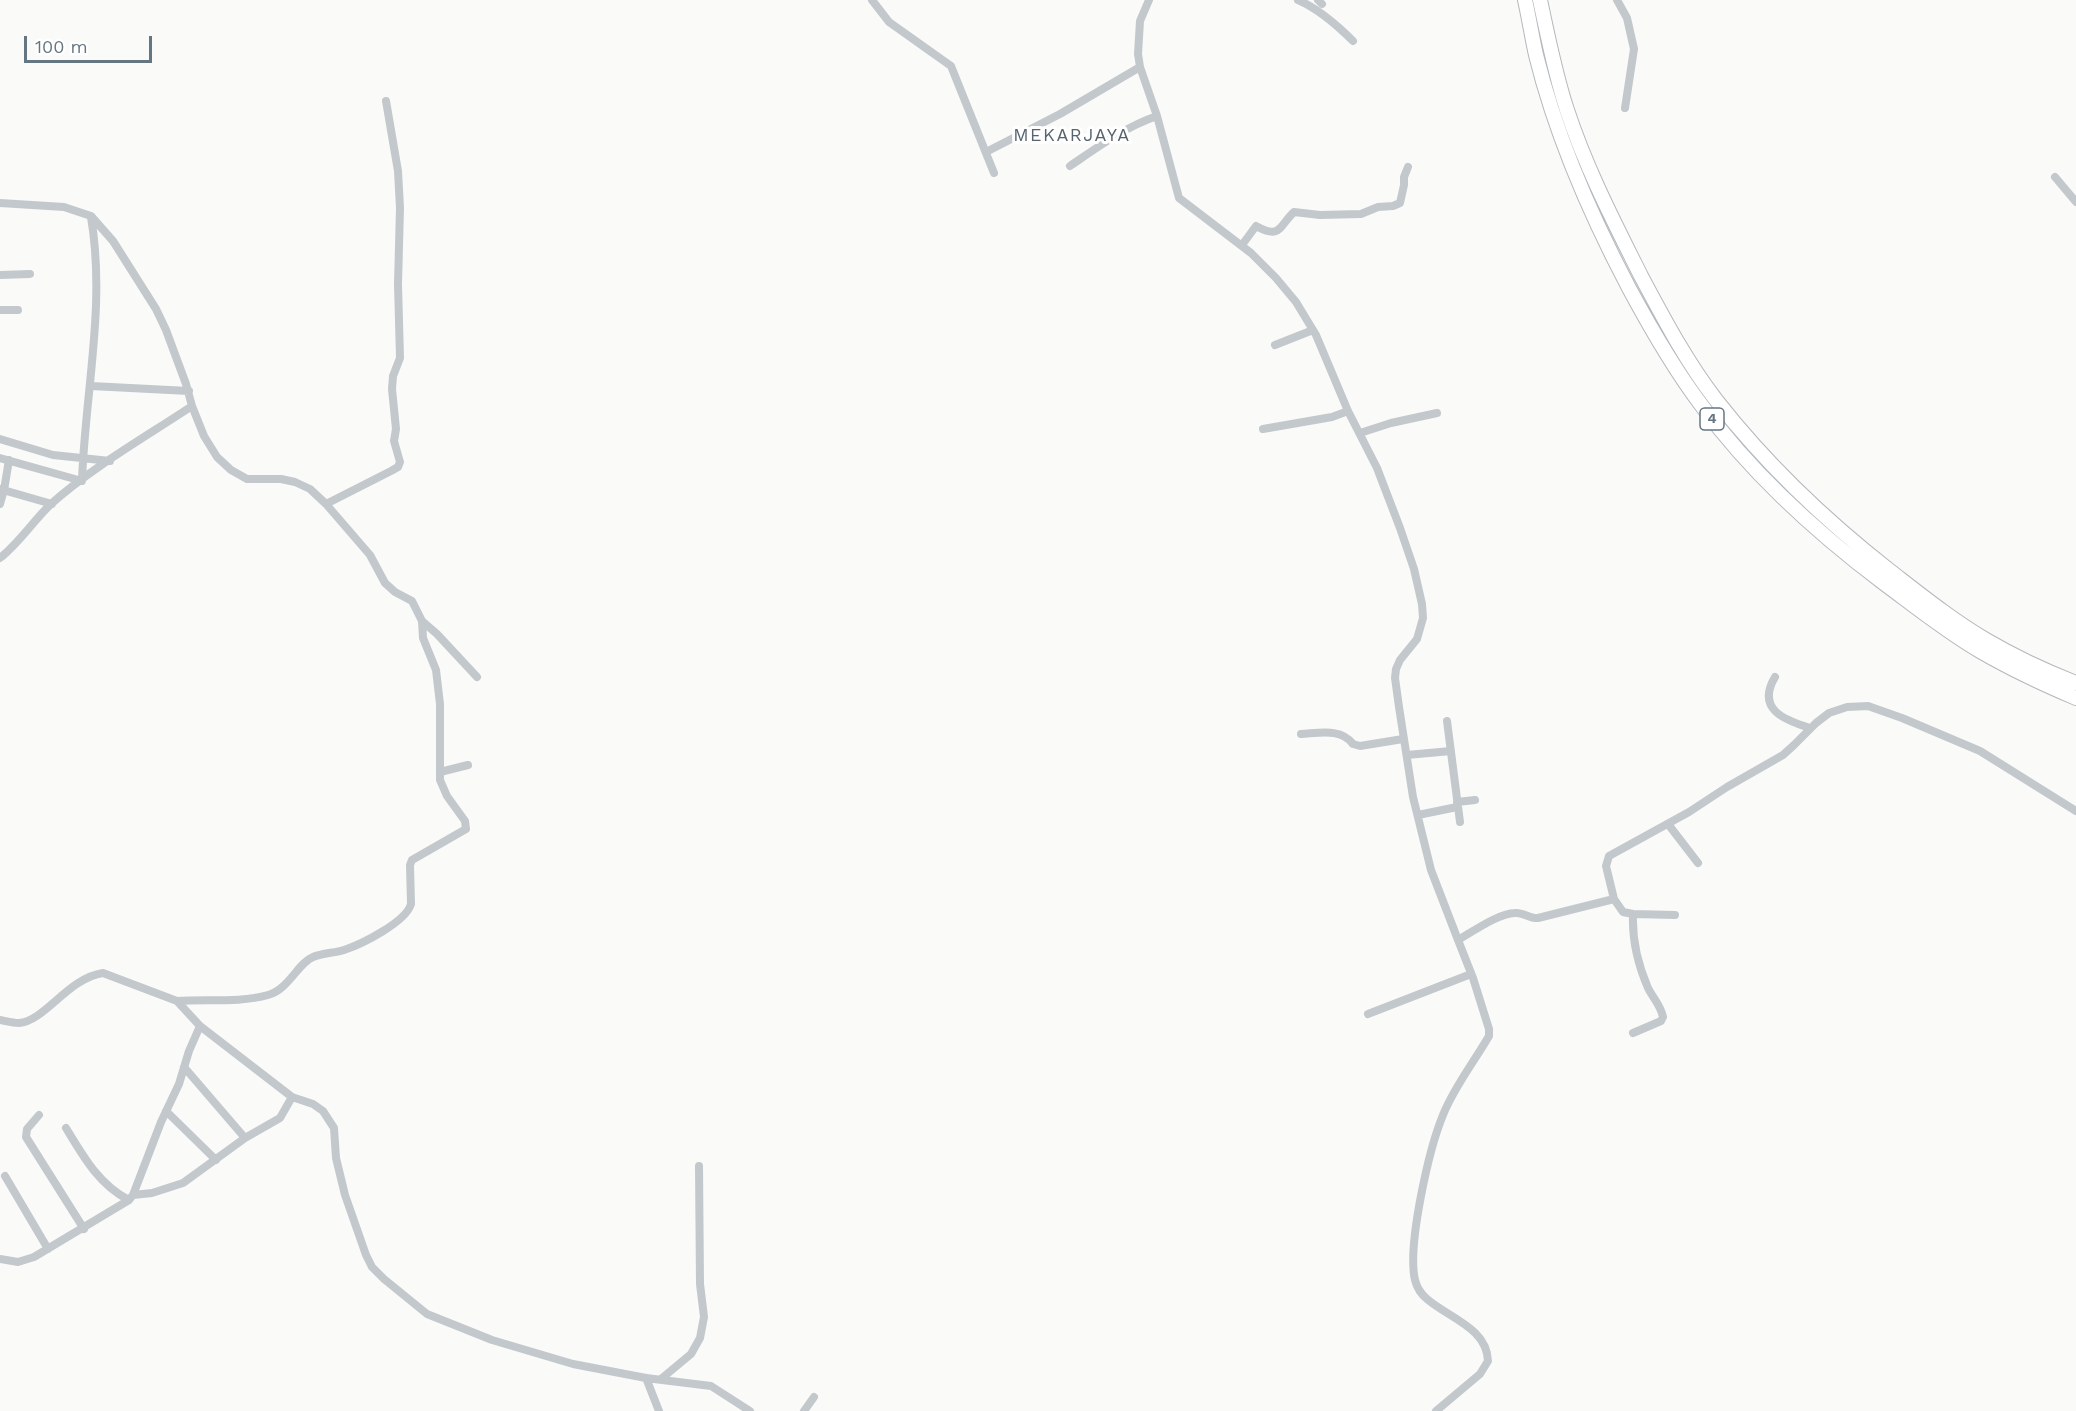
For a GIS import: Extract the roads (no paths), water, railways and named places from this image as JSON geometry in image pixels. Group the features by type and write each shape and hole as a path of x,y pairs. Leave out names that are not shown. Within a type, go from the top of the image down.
{"highway":[{"name":"4","path":"1525,0 1536,55 1555,118 1581,188 1607,246 1658,342 1702,407 1747,460 1796,511 1856,562 1978,651 2031,679 2076,699"},
{"name":"4","path":"1540,0 1550,50 1567,110 1594,181 1671,333 1715,399 1759,452 1807,500 1865,551 1923,597 1985,640 2038,668 2076,683"}],"street":[{"path":"872,0 889,22 951,66 994,173"},
{"path":"1149,0 1140,21 1138,38 1140,67 1157,116 1179,198 1242,245 1276,278 1296,303 1313,330 1348,411 1377,468 1400,528 1422,604 1421,630 1396,669 1395,678 1403,739 1431,870 1471,974 1489,1029 1489,1036 1443,1114 1429,1158 1414,1257 1418,1290 1427,1299 1479,1335 1486,1345 1488,1361 1480,1374 1436,1411"},
{"path":"1298,0 1329,19 1353,41"},
{"path":"1617,0 1627,18 1634,49 1625,108"},
{"path":"986,152 1060,114 1140,67"},
{"path":"326,504 391,471 398,467 400,462 394,441 396,429 392,388 393,376 400,358 398,284 400,208 398,171 386,100"},
{"path":"1070,166 1113,137 1157,116"},
{"path":"1242,245 1256,226 1266,232 1277,232 1294,212 1320,215 1361,214 1378,207 1400,203 1408,167"},
{"path":"2055,177 2076,202"},
{"path":"0,203 64,207 90,216 113,241 156,309 166,330 204,436 217,457 231,470 247,479 281,479 310,489 370,555 385,583 395,592 412,600 422,621 423,638 436,670 440,704 440,780 447,796 465,821 466,829 412,860 410,864 411,904 405,916 346,949 314,956 286,984 272,994 251,1000 232,998 177,1001 103,973 77,982 28,1021 19,1023 0,1020"},
{"path":"82,481 91,386 91,357 96,328 96,245 90,216"},
{"path":"0,275 30,274"},
{"path":"0,310 18,310"},
{"path":"1275,345 1313,330"},
{"path":"91,386 189,391"},
{"path":"0,558 16,546 52,504 110,461 192,406"},
{"path":"1263,429 1321,419 1348,411"},
{"path":"1360,433 1391,423 1437,413"},
{"path":"0,439 53,455 110,461"},
{"path":"0,458 82,481"},
{"path":"0,504 9,460"},
{"path":"2,489 52,504"},
{"path":"422,621 477,677"},
{"path":"1775,677 1768,696 1770,706 1785,719 1810,728"},
{"path":"1675,915 1623,912 1614,899 1606,866 1609,856 1668,824 1782,755 1829,713 1847,706 1868,706 1980,751 2076,811"},
{"path":"1447,721 1460,822"},
{"path":"1301,734 1339,733 1348,737 1353,744 1360,746 1403,739"},
{"path":"1407,755 1451,751"},
{"path":"440,772 468,765"},
{"path":"1418,815 1475,800"},
{"path":"1668,824 1698,863"},
{"path":"1458,940 1505,915 1516,912 1538,918 1614,899"},
{"path":"1633,914 1636,952 1648,989 1662,1011 1663,1017 1661,1021 1633,1033"},
{"path":"1368,1014 1471,974"},
{"path":"177,1001 200,1026 292,1097 313,1104 330,1119 334,1128 336,1158 345,1195 358,1237 372,1267 427,1314 492,1340 573,1365 646,1378 711,1386 750,1411"},
{"path":"131,1198 179,1084 200,1026"},
{"path":"184,1067 245,1138"},
{"path":"1,1258 11,1262 26,1261 131,1198 183,1183 245,1138 280,1118 292,1097"},
{"path":"166,1111 216,1160"},
{"path":"39,1115 26,1131 26,1137 84,1228"},
{"path":"66,1128 83,1157 113,1192 131,1198"},
{"path":"661,1379 691,1354 700,1338 704,1317 700,1284 699,1166"},
{"path":"5,1176 48,1249"},
{"path":"646,1378 659,1411"},
{"path":"804,1411 814,1397"}],"district":[{"name":"MEKARJAYA","path":"1072,136"}]}
